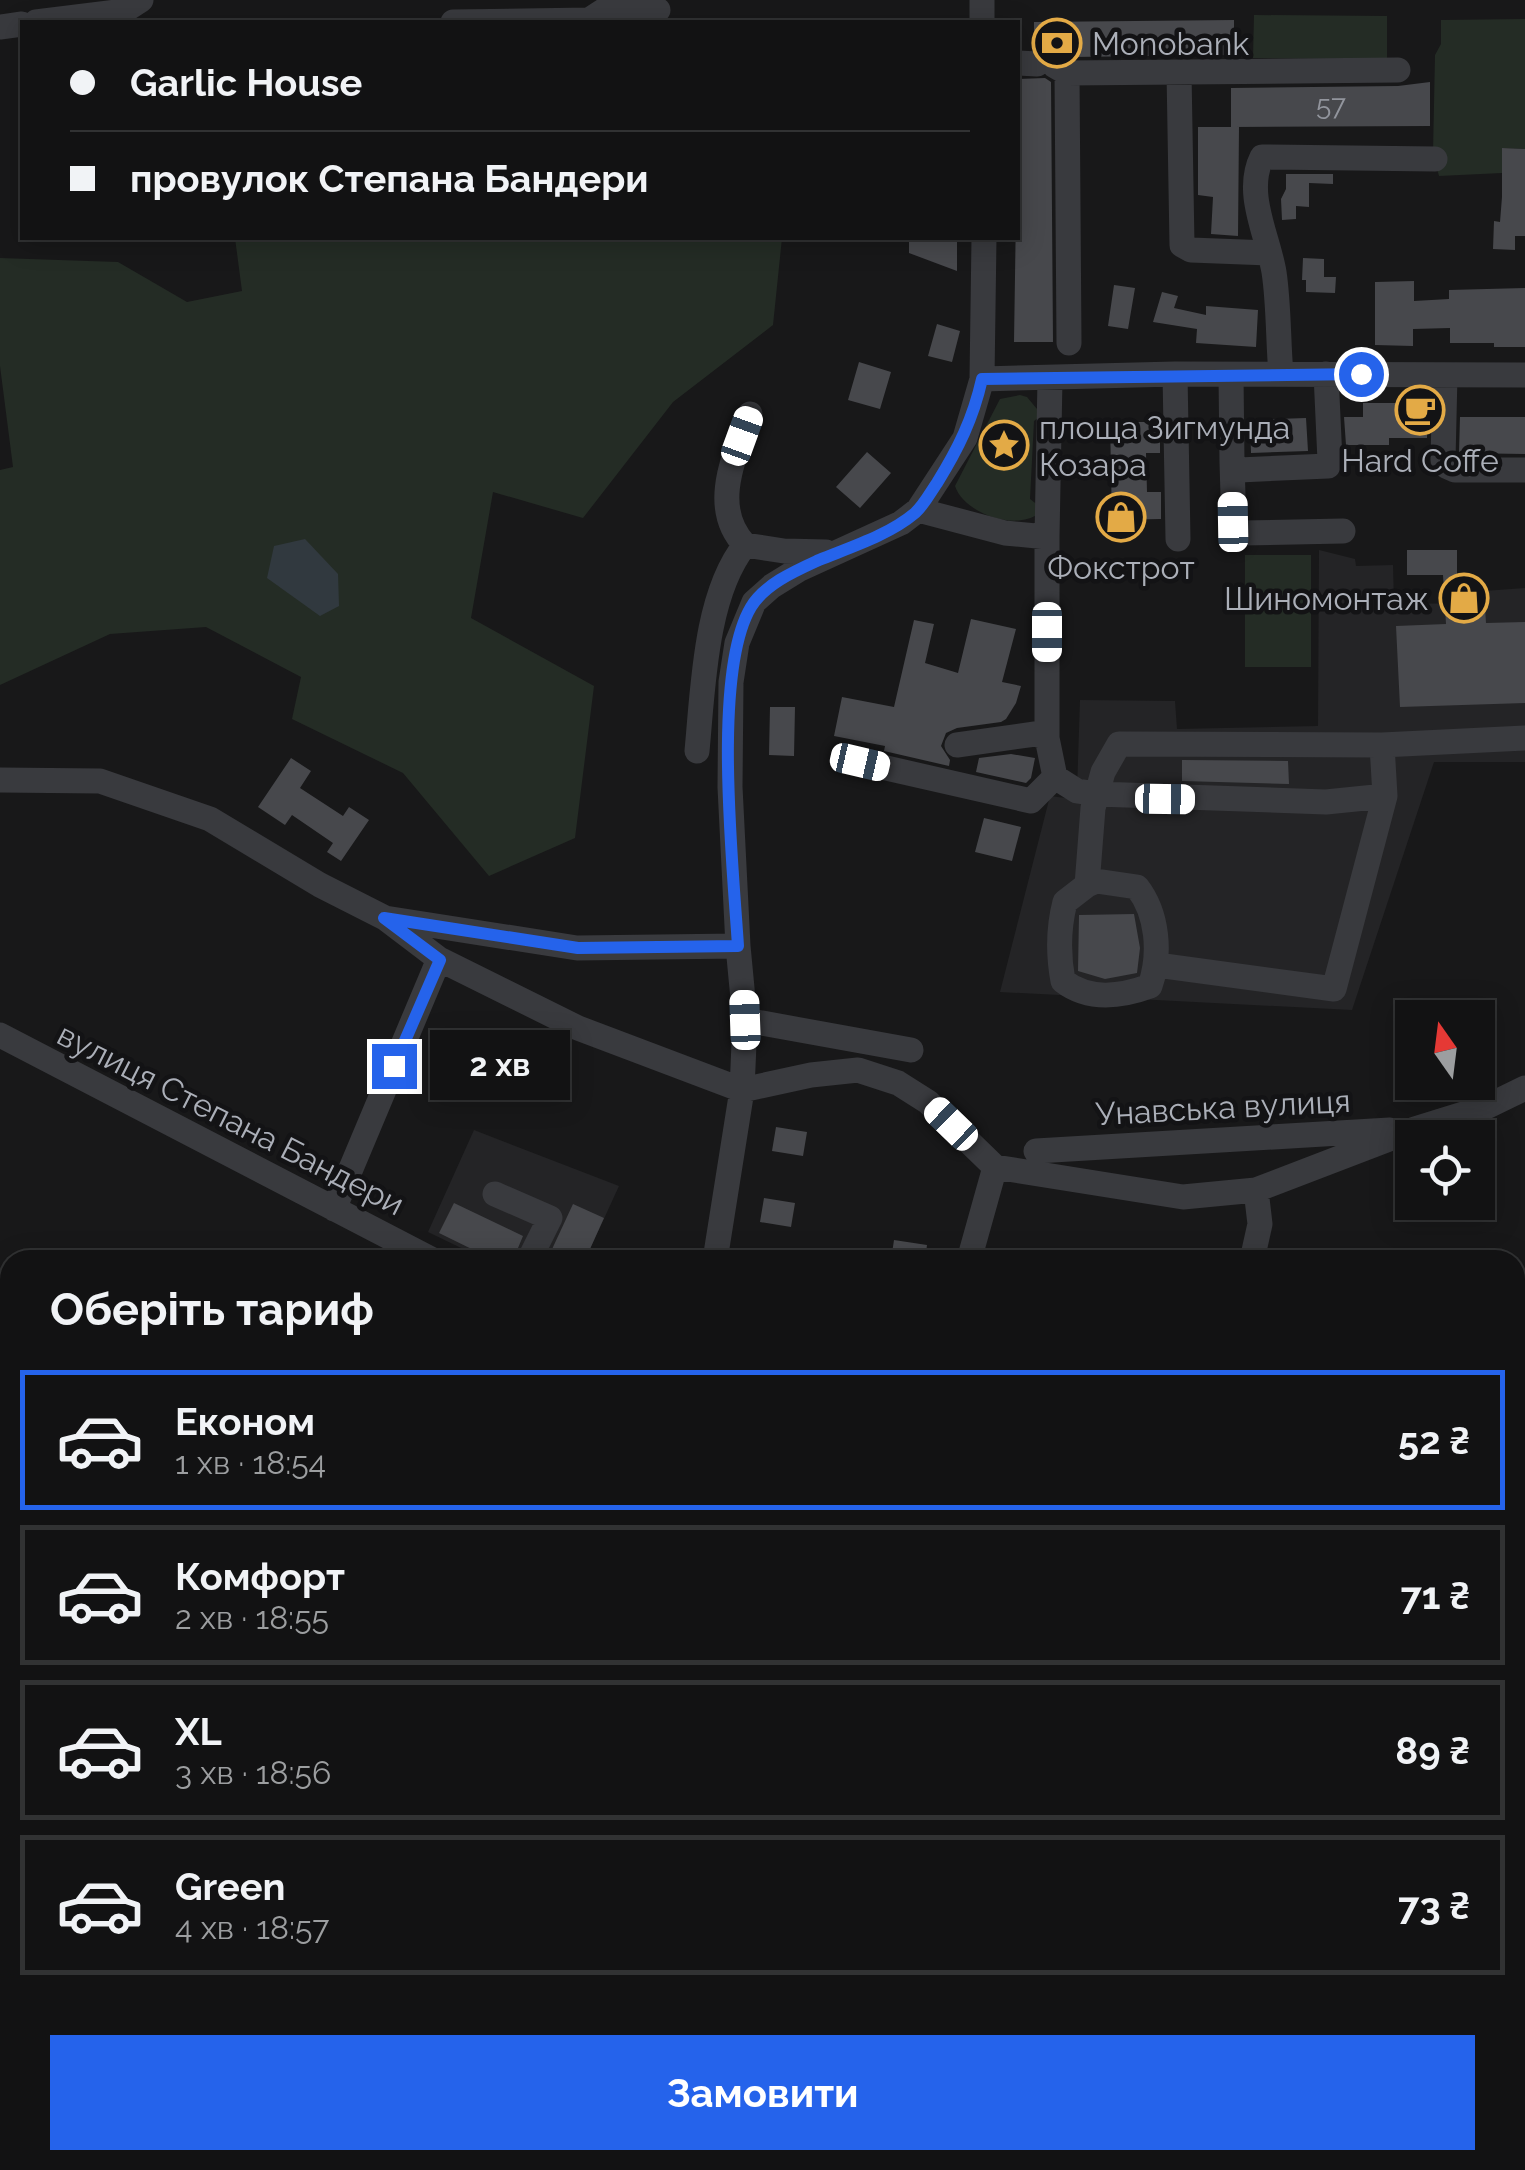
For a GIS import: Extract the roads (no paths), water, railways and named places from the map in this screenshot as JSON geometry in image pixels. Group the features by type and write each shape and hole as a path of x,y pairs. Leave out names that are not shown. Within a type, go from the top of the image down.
{"street":[{"path":"589,20 606,9 658,11"},
{"path":"95,19 129,11"},
{"path":"1069,343 1044,66 1179,72 1398,70"},
{"path":"1179,72 1182,245 1191,250 1269,253"},
{"path":"1281,374 1274,275 1258,214 1258,165 1262,157 1435,160"},
{"path":"717,1250 742,1090 745,1020 730,757 731,682 737,643 754,602 772,586 901,523 918,510 965,438 982,379 984,240"},
{"path":"982,379 1174,374 1525,376"},
{"path":"1174,374 1178,539"},
{"path":"1232,462 1240,470 1328,466 1326,374"},
{"path":"1231,375 1234,530 1343,531"},
{"path":"1445,375 1446,466 1455,470 1525,470"},
{"path":"1050,379 1047,738 1056,777 1077,791 1097,794 1326,802 1385,796"},
{"path":"750,414 726,486 726,503 738,538 744,544 784,551 840,552"},
{"path":"918,510 1005,533 1047,538"},
{"path":"697,751 716,607 744,544"},
{"path":"957,744 1035,734 1047,738"},
{"path":"1088,885 1093,808 1103,772 1118,744 1382,746 1525,738"},
{"path":"1157,966 1334,989 1385,796 1382,746"},
{"path":"860,762 1031,801 1056,777"},
{"path":"0,780 100,781 210,819 384,918 440,960 578,1028 742,1090 811,1075 858,1070 898,1082 928,1102 995,1167 972,1250"},
{"path":"1096,881 1137,887 1148,902 1157,966 1150,986 1129,994 1100,996 1077,992 1063,981 1059,944 1064,902 1088,885 1096,881"},
{"path":"384,918 578,948 738,946"},
{"path":"334,1209 440,960"},
{"path":"745,1020 911,1050"},
{"name":"вулиця Степана Бандери","path":"0,1035 414,1250"},
{"name":"Унавська вулиця","path":"1441,1120 1486,1107 1525,1088"},
{"name":"Унавська вулиця","path":"1036,1151 1395,1129"},
{"name":"Унавська вулиця","path":"995,1167 1182,1197 1256,1190 1395,1135"},
{"path":"1254,1250 1260,1224 1256,1190"},
{"path":"495,1194 550,1218 534,1250"}],"place":[{"name":"Monobank","path":"1057,43"},
{"name":"Hard Coffe","path":"1420,410"},
{"name":"площа Зигмунда Козара","path":"1004,445"},
{"name":"Фокстрот","path":"1121,517"},
{"name":"Шиномонтаж","path":"1464,598"}]}
